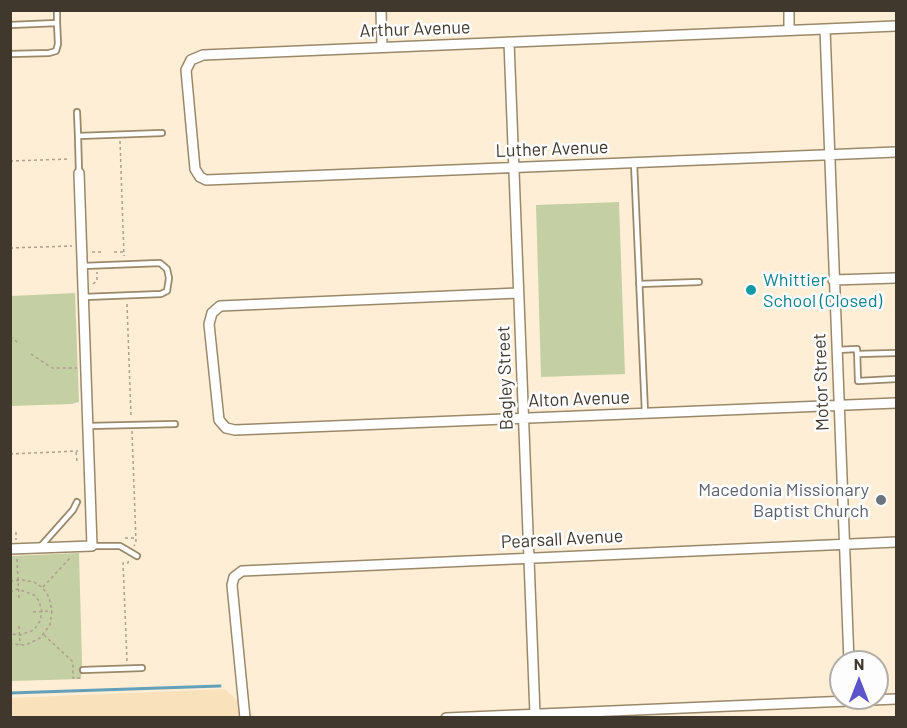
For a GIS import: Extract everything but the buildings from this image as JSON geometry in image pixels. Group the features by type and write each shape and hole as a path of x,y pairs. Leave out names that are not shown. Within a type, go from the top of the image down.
{"street":[{"path":"381,10 382,47"},
{"path":"789,10 789,30"},
{"name":"Arthur Avenue","path":"209,180 200,177 195,169 186,70 189,62 196,56 897,26"},
{"name":"Motor Street","path":"825,29 848,650"},
{"name":"Bagley Street","path":"509,42 535,714"},
{"name":"Luther Avenue","path":"209,180 897,152"},
{"path":"15,550 92,546 79,173"},
{"path":"833,280 897,278"},
{"name":"Alton Avenue","path":"518,293 225,305 217,308 210,316 209,324 218,417 226,428 235,430 897,403"},
{"name":"Pearsall Avenue","path":"245,717 233,580 237,573 244,571 897,542"},
{"path":"446,717 829,700"}],"lane":[{"path":"10,54 56,51 58,44 57,10"},
{"path":"10,25 57,23"},
{"path":"77,112 79,173"},
{"path":"78,136 162,133"},
{"path":"634,163 645,413"},
{"path":"82,266 160,263 167,268 169,278 167,291 161,294 84,297"},
{"path":"639,284 699,282"},
{"path":"836,350 856,349 858,381 897,379"},
{"path":"857,354 897,353"},
{"path":"88,426 175,424"},
{"path":"39,549 73,510 76,502"},
{"path":"92,546 120,546 137,556"},
{"path":"83,670 142,668"}],"path":[{"path":"120,140 124,260"},
{"path":"10,161 73,159"},
{"path":"10,248 76,246"},
{"path":"88,252 104,252"},
{"path":"96,252 96,260"},
{"path":"114,252 124,252"},
{"path":"89,286 97,281 97,272"},
{"path":"127,300 131,420"},
{"path":"10,337 20,344"},
{"path":"31,354 52,368 80,368"},
{"path":"132,430 136,538 134,548"},
{"path":"10,454 82,451"},
{"path":"76,452 77,461"},
{"path":"16,532 15,550 19,599"},
{"path":"125,538 136,538"},
{"path":"42,588 70,558 70,553"},
{"path":"127,664 123,563 128,563 129,558"},
{"path":"10,581 34,582 49,597 52,611 50,625 44,635 33,642 20,645 10,644"},
{"path":"10,592 18,590 34,595 39,601 42,612 38,626 27,634 10,634"},
{"path":"33,612 52,611"},
{"path":"19,626 20,645"}],"shaded area":[{"path":"225,689 255,717 11,717 10,698"}],"green space":[{"path":"619,202 625,374 541,377 536,205"},
{"path":"75,293 79,402 11,406 11,296"},
{"path":"79,553 81,679 11,681 10,556"}],"waterway":[{"path":"10,693 220,686"}],"place":[{"name":"Whittier School (Closed)","path":"751,290"},
{"name":"Macedonia Missionary Baptist Church","path":"881,500"}]}
